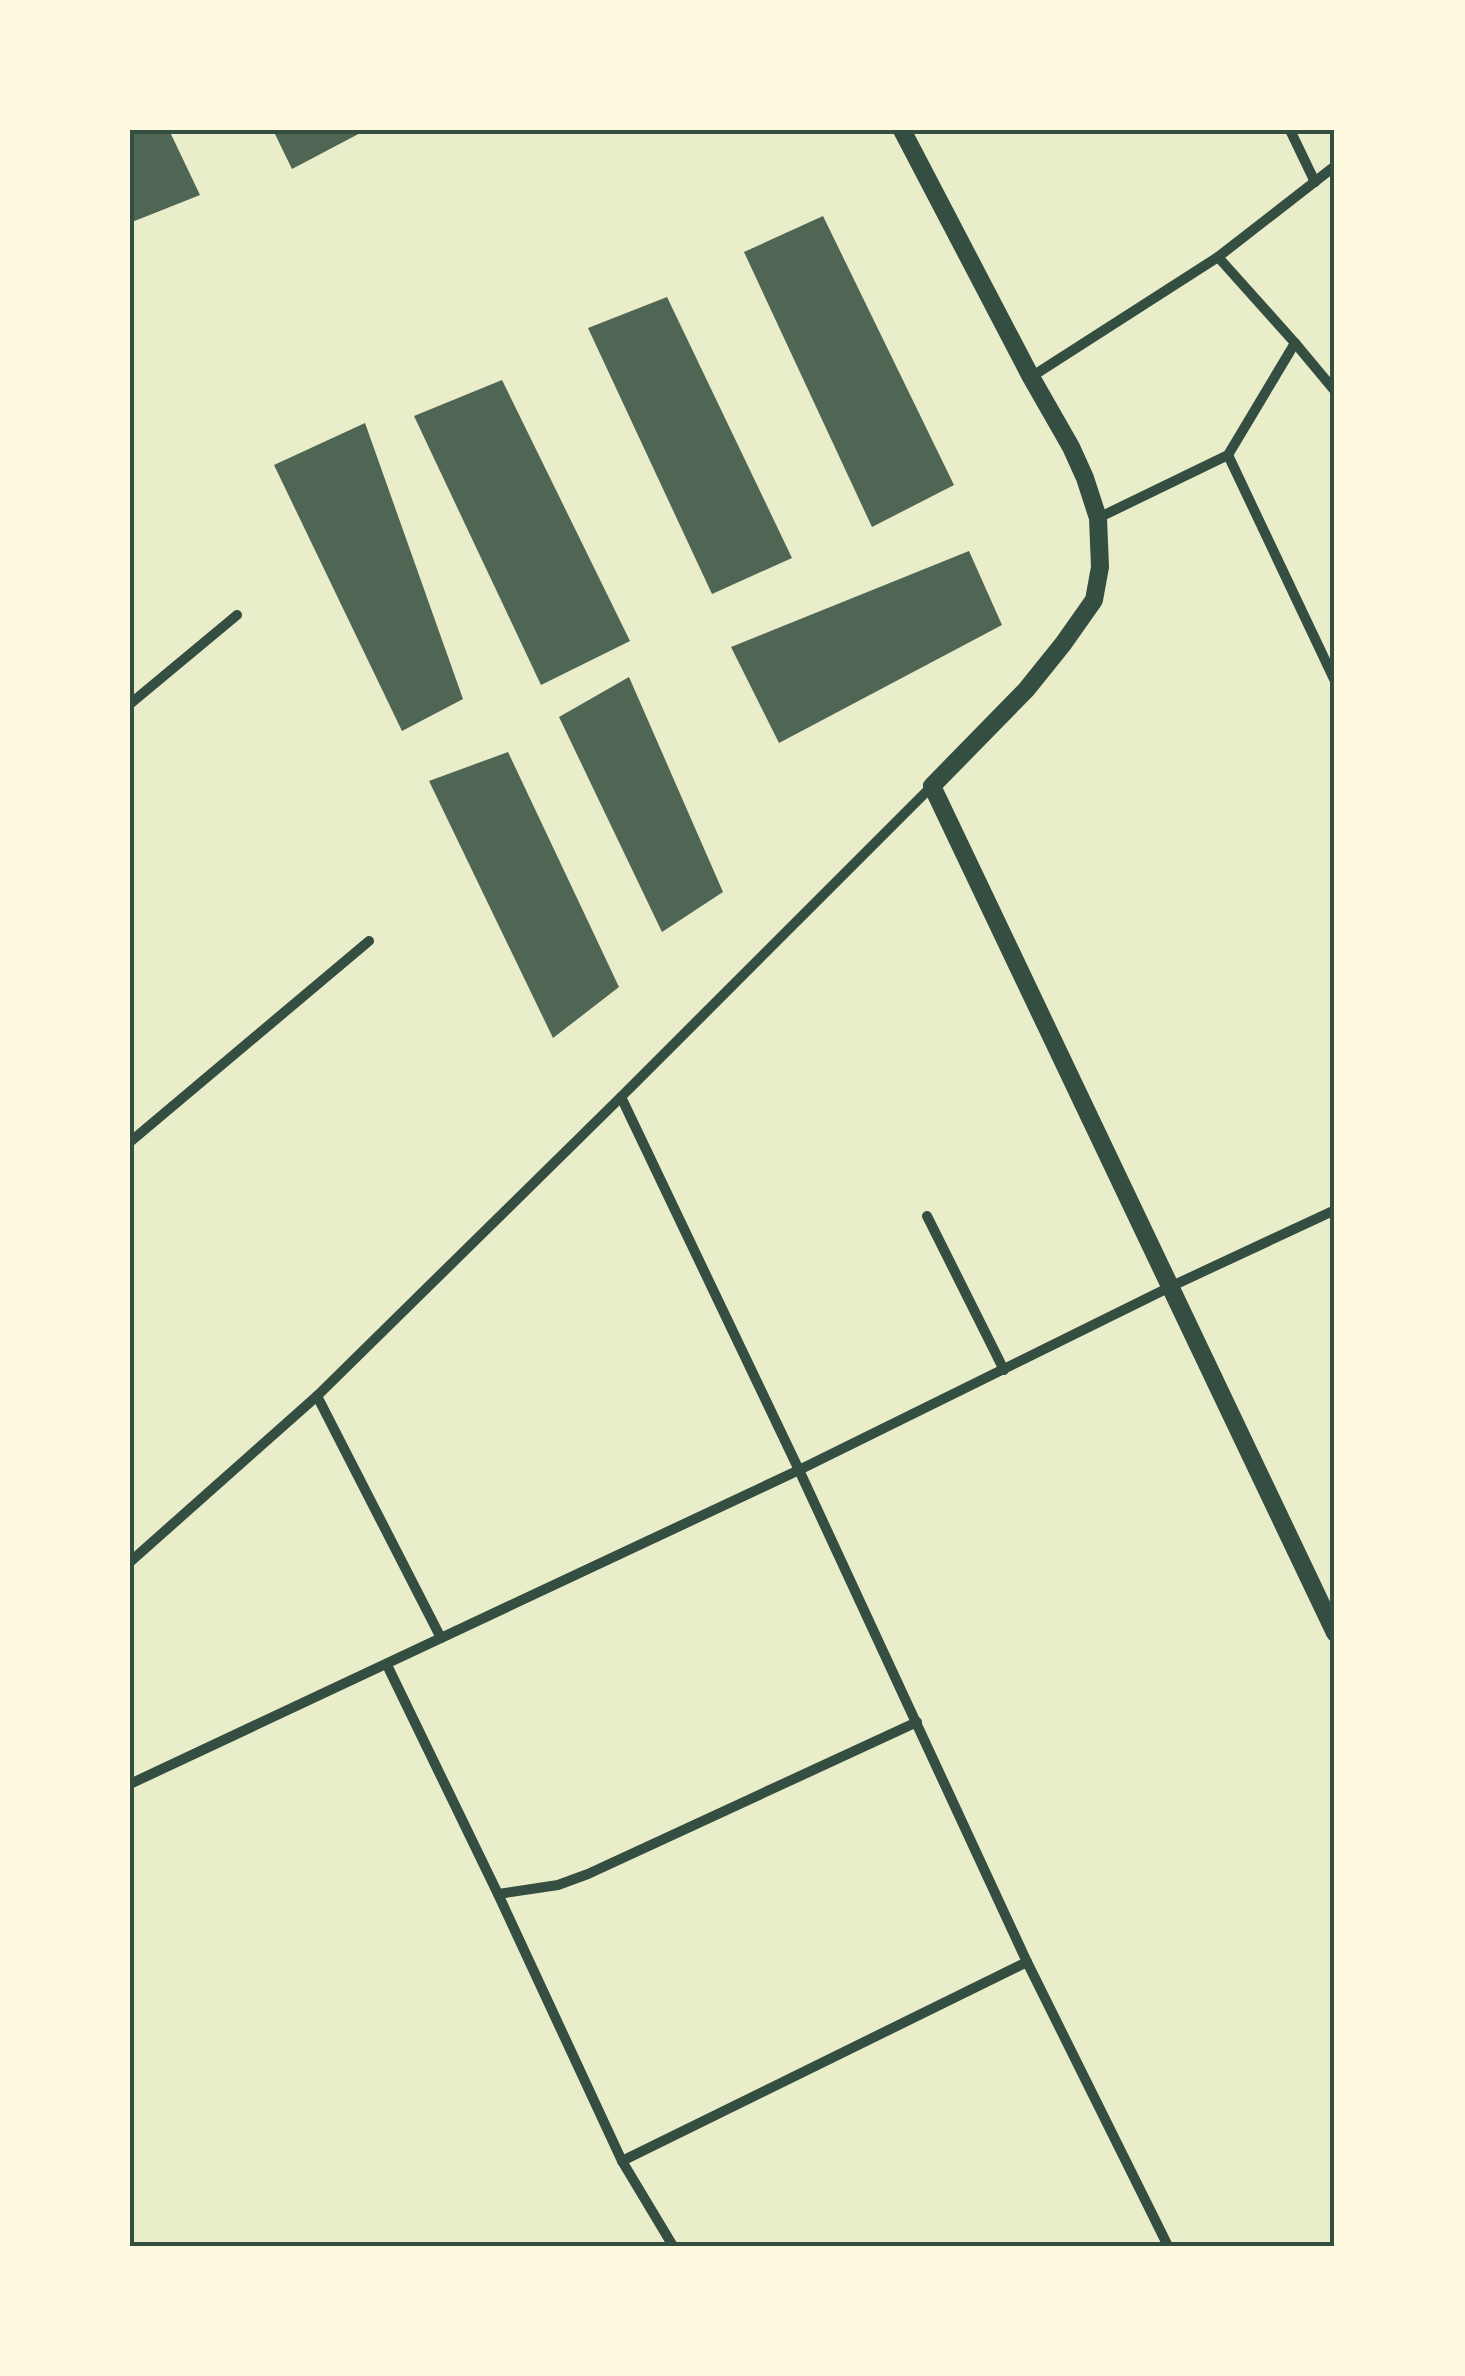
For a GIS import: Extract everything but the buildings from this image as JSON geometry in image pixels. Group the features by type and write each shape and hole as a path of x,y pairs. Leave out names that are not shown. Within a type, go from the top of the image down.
{"street":[{"path":"130,1562 317,1396 621,1097 1026,690 1094,600 1100,567 1098,518 1085,478 902,130"},
{"path":"1290,130 1315,182"},
{"path":"1031,377 1218,257 1335,166"},
{"path":"1218,257 1335,391"},
{"path":"1098,518 1228,455 1295,343"},
{"path":"1228,455 1335,681"},
{"path":"130,704 237,615"},
{"path":"932,786 1335,1633"},
{"path":"130,1142 368,940"},
{"path":"621,1097 1028,1962 1168,2246"},
{"path":"130,1784 799,1470 1335,1210"},
{"path":"927,1216 1004,1370"},
{"path":"317,1396 442,1638"},
{"path":"386,1665 622,2161 673,2246"},
{"path":"498,1894 558,1885 588,1874 917,1722"},
{"path":"622,2161 1028,1962"}]}
